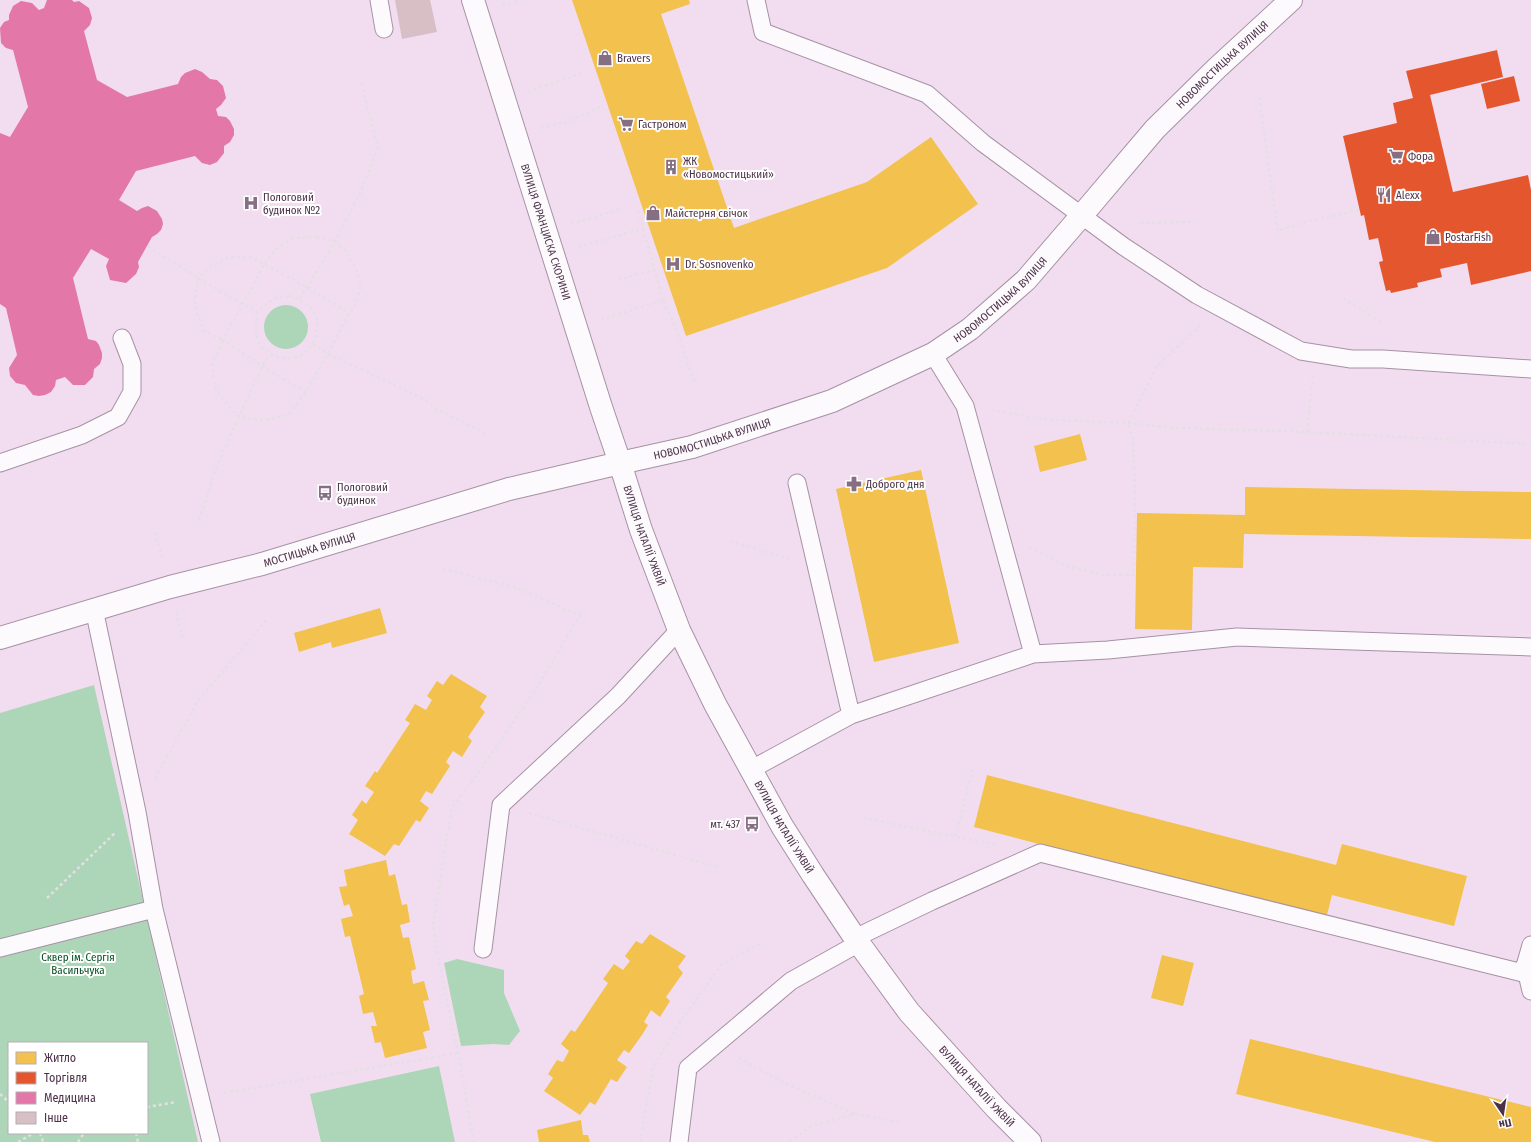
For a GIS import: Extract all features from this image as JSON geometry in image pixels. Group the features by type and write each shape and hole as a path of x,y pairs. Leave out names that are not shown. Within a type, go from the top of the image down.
{"street":[{"name":"ВУЛИЦЯ ФРАНЦИСКА СКОРИНИ","path":"473,0 620,463"},
{"name":"НОВОМОСТИЦЬКА ВУЛИЦЯ","path":"620,463 692,447 832,401 933,354 970,329 1026,280 1155,129 1217,68 1291,0"},
{"name":"МОСТИЦЬКА ВУЛИЦЯ","path":"0,638 170,587 262,564 509,489 620,463"},
{"name":"ВУЛИЦЯ НАТАЛІЇ УЖВІЙ","path":"620,463 641,530 678,630 714,704 750,770 809,869 857,940 909,1012 996,1108 1030,1142"}],"lane":[{"path":"379,0 384,28"},
{"path":"756,0 763,32 927,94 983,142 1123,246 1197,295 1301,351 1351,359 1383,359 1531,369"},
{"path":"0,464 82,435 118,417 132,392 132,364 122,338"},
{"path":"933,354 965,406 1033,654"},
{"path":"797,483 851,715"},
{"path":"94,609 137,812 154,908 211,1142"},
{"path":"483,949 501,804 618,696 678,630"},
{"path":"750,770 851,715 1033,654 1108,650 1237,637 1531,647"},
{"path":"679,1142 688,1068 790,981 857,940 932,901 1040,853 1523,973 1531,945"},
{"path":"0,948 154,908"},
{"path":"1525,965 1531,992"}],"path":[{"path":"498,6 521,0"},
{"path":"524,94 582,73"},
{"path":"299,298 308,287 361,191 378,149 361,81"},
{"path":"1259,97 1278,231 1309,221 1360,210"},
{"path":"535,130 567,122 600,108"},
{"path":"567,225 623,208"},
{"path":"638,211 653,270 663,300 676,328 695,385"},
{"path":"1140,223 1194,222"},
{"path":"572,249 643,229"},
{"path":"317,237 334,241 345,251 356,269 361,287 354,307 349,313 306,392 288,415 263,420 239,417 230,409 216,390 212,366 223,340 264,264 276,249 293,238 317,237"},
{"path":"148,246 198,278 257,312"},
{"path":"306,392 262,366 223,340 204,331 195,308 198,278 208,268 227,258 249,256 308,287 349,313"},
{"path":"618,280 653,270"},
{"path":"289,296 299,298 314,312 317,321 318,331 313,344 300,356 280,358 270,354 262,346 257,337 255,327 257,312 270,301 279,297 289,296"},
{"path":"1343,298 1385,325"},
{"path":"599,321 663,300"},
{"path":"1028,546 1064,565 1089,572 1102,575 1134,575 1135,488 1133,439 1128,423 1157,366 1201,325"},
{"path":"313,344 328,354 420,397 437,409 485,433"},
{"path":"199,520 216,468 262,366 270,354"},
{"path":"1307,432 1313,375"},
{"path":"965,406 1051,420 1128,423 1179,428 1307,432 1531,444"},
{"path":"730,541 818,568"},
{"path":"443,569 511,586 580,615 536,689"},
{"path":"47,898 137,812 197,702 268,618"},
{"path":"956,836 973,767"},
{"path":"501,804 718,867"},
{"path":"863,818 1040,853"},
{"path":"721,965 762,943"},
{"path":"716,1044 741,1060 787,1084 855,1114 899,1122"},
{"path":"148,1107 458,1053"},
{"path":"0,1094 8,1101"},
{"path":"790,1142 812,1126 855,1114"},
{"path":"18,1142 32,1134"}],"green space":[{"path":"286,305 298,309 304,315 308,327 304,339 298,345 286,349 274,345 268,339 264,327 268,315 274,309"},
{"name":"Сквер ім. Сергія Васильчука","path":"94,685 198,1142 0,1142 0,713"},
{"path":"457,959 504,970 504,993 520,1031 509,1045 493,1044 461,1046 444,963"},
{"path":"439,1066 455,1142 321,1142 310,1094"}],"building: Житло":[{"name":"ЖК «Новомостицький»","path":"572,0 689,0 690,4 661,14 734,228 867,182 931,137 978,204 887,268 686,336"},
{"path":"1080,434 1087,460 1040,472 1034,446"},
{"path":"921,470 959,643 874,662 836,489"},
{"path":"1245,487 1531,492 1531,539 1244,534 1243,568 1193,567 1192,630 1135,629 1137,513 1245,515"},
{"path":"380,608 387,633 332,648 331,642 299,652 294,633"},
{"path":"451,674 487,696 480,707 485,712 468,737 472,741 462,757 453,751 446,762 450,766 432,794 426,791 420,801 429,808 420,822 416,820 399,846 394,844 385,856 349,834 358,820 352,815 362,800 366,804 374,792 365,786 375,771 377,773 410,723 405,720 415,704 426,710 432,700 427,696 437,681 443,685"},
{"path":"987,775 1336,865 1342,844 1467,876 1454,926 1332,895 1326,919 974,827"},
{"path":"386,860 389,876 395,874 402,905 407,904 410,922 400,925 403,938 409,937 416,969 411,971 413,984 424,981 429,1000 423,1001 430,1030 423,1032 427,1048 385,1058 381,1042 375,1043 371,1026 377,1026 373,1012 363,1014 359,996 364,994 350,936 345,937 341,919 353,916 349,904 344,906 339,887 347,886 344,870"},
{"path":"650,934 686,956 678,967 683,973 666,997 670,1001 660,1017 651,1010 644,1022 648,1025 642,1035 629,1053 624,1050 617,1060 627,1067 617,1082 611,1079 595,1105 590,1102 580,1115 544,1091 553,1078 548,1074 557,1060 563,1062 569,1051 561,1044 571,1030 575,1032 608,983 603,979 614,964 623,970 630,961 625,956 636,941 642,944"},
{"path":"1162,955 1194,963 1183,1006 1151,998"},
{"path":"1250,1039 1531,1107 1531,1142 1435,1142 1236,1094"},
{"path":"581,1120 583,1135 588,1135 590,1142 539,1142 537,1130"}],"building: Торгівля":[{"name":"Фора","path":"1497,50 1503,77 1430,95 1453,192 1528,175 1531,190 1531,271 1471,285 1467,263 1440,269 1442,277 1417,283 1418,287 1391,293 1390,290 1386,291 1379,262 1383,261 1378,238 1369,240 1364,215 1361,216 1343,136 1397,123 1393,103 1413,98 1406,71"},
{"path":"1514,76 1520,101 1487,109 1481,84"}],"building: Медицина":[{"path":"47,0 79,1 89,8 92,18 90,25 84,31 97,80 127,97 178,84 181,77 185,73 195,69 202,72 210,79 217,80 223,86 226,98 216,109 218,116 226,117 230,121 234,129 234,135 230,142 224,146 224,153 217,162 210,165 202,163 195,156 136,171 119,200 137,211 148,206 157,211 162,219 163,224 161,230 152,237 138,262 139,267 136,274 126,283 110,280 106,266 109,259 91,249 73,278 88,339 96,341 102,353 100,364 94,369 93,377 85,385 73,385 65,377 56,380 55,386 51,392 39,396 33,395 25,385 16,383 10,376 9,368 17,355 6,308 0,304 0,133 10,137 28,107 13,50 6,48 1,43 0,28 4,22 9,20 9,15 13,6 21,1 32,3 39,10 44,8"}],"building: Інше":[{"path":"395,0 430,0 437,32 402,39"}],"place":[{"name":"Bravers","path":"605,58"},
{"name":"Гастроном","path":"626,124"},
{"name":"Фора","path":"1396,156"},
{"name":"ЖК «Новомостицький»","path":"671,167"},
{"name":"Alexx","path":"1384,195"},
{"name":"Пологовий будинок №2","path":"251,203"},
{"name":"Майстерня свічок","path":"653,213"},
{"name":"PostarFish","path":"1433,237"},
{"name":"Dr. Sosnovenko","path":"673,264"},
{"name":"Доброго дня","path":"854,484"},
{"name":"Пологовий будинок","path":"325,493"},
{"name":"мт. 437","path":"752,824"}]}
